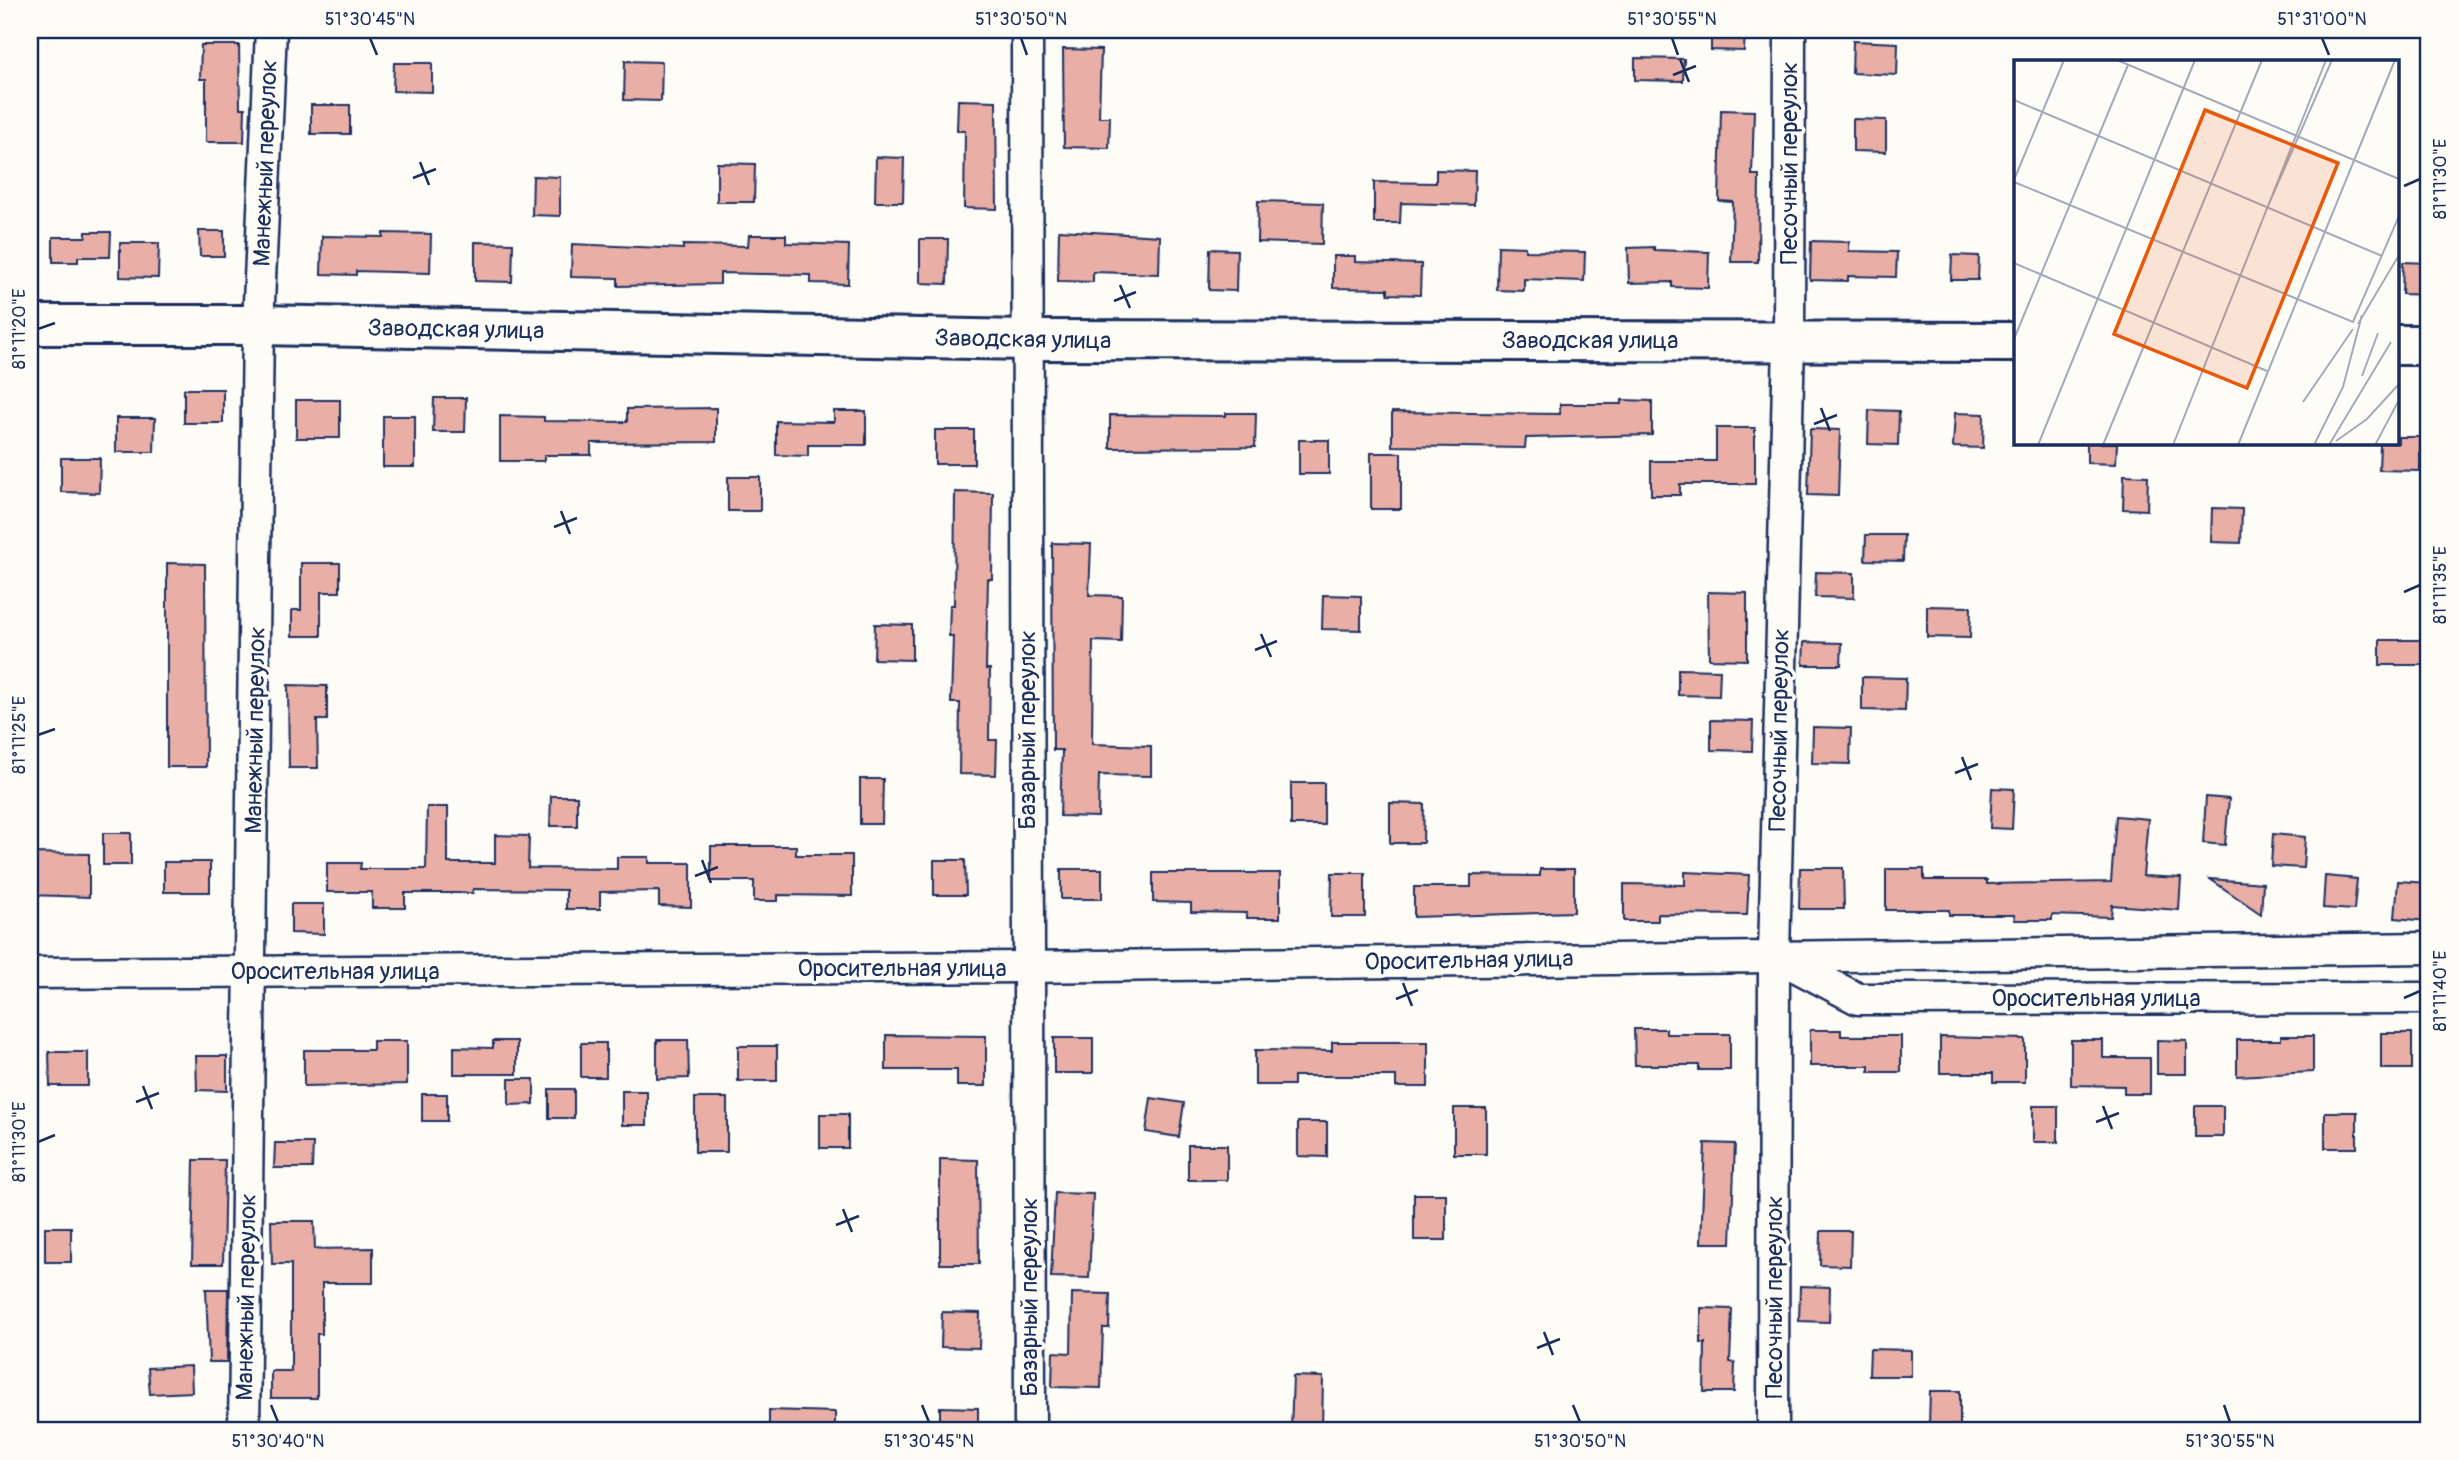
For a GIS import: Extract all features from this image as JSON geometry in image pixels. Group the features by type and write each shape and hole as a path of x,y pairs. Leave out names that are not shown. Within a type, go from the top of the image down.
{"main road":[{"name":"Заводская улица","path":"30,325 258,325 1027,340 2014,342"},
{"path":"2400,345 2429,345"}],"street":[{"name":"Манежный переулок","path":"244,1430 252,972 258,325 271,30"},
{"name":"Базарный переулок","path":"1027,30 1030,1430"},
{"name":"Песочный переулок","path":"1773,1430 1774,955 1789,340 1790,30"},
{"name":"Оросительная улица","path":"30,974 1027,967 2429,948"},
{"name":"Оросительная улица","path":"1774,955 1858,999 2429,998"}],"building":[{"path":"1711,30 1745,30 1744,51 1711,50"},
{"path":"1853,41 1898,43 1897,75 1852,73"},
{"path":"201,45 239,45 240,108 245,108 244,142 206,142 206,79 200,79"},
{"path":"1063,49 1101,50 1099,117 1110,117 1109,148 1064,147"},
{"path":"1635,58 1684,59 1683,81 1635,80"},
{"path":"625,61 662,62 661,101 624,100"},
{"path":"394,63 432,63 432,92 393,91"},
{"path":"958,100 996,101 997,209 964,208 965,131 957,131"},
{"path":"311,105 350,105 350,134 311,134"},
{"path":"1721,110 1754,111 1752,175 1759,175 1758,262 1731,262 1733,202 1719,201"},
{"path":"1853,119 1886,120 1886,152 1853,151"},
{"path":"876,157 904,158 903,202 875,202"},
{"path":"717,163 755,164 754,202 717,202"},
{"path":"1436,170 1475,171 1474,205 1401,203 1400,223 1374,223 1374,182 1436,183"},
{"path":"533,176 560,177 560,216 532,215"},
{"path":"1258,201 1323,203 1322,244 1257,242"},
{"path":"1059,230 1160,236 1159,274 1093,272 1093,282 1058,281"},
{"path":"199,231 224,231 224,256 200,256"},
{"path":"86,232 111,232 110,257 78,257 78,262 53,262 53,237 86,237"},
{"path":"383,233 431,234 430,273 356,271 356,275 321,274 322,236 383,237"},
{"path":"749,235 786,235 786,243 849,245 848,284 811,283 811,275 720,273 720,284 618,286 618,278 571,277 572,244 683,249 683,245 748,246"},
{"path":"920,239 948,239 947,284 920,283"},
{"path":"1811,241 1849,242 1849,251 1897,252 1896,277 1848,276 1848,281 1810,280"},
{"path":"475,242 513,243 512,282 475,281"},
{"path":"120,243 159,243 158,278 120,277"},
{"path":"1498,246 1525,247 1525,251 1585,252 1584,281 1524,279 1524,291 1497,290"},
{"path":"1654,247 1654,250 1709,252 1708,288 1672,287 1672,282 1629,283 1628,248"},
{"path":"1210,249 1237,250 1236,291 1209,290"},
{"path":"1952,255 1979,256 1978,280 1951,280"},
{"path":"1333,256 1355,256 1355,262 1421,264 1420,295 1388,294 1388,289 1333,288"},
{"path":"2403,262 2429,263 2429,295 2402,294"},
{"path":"184,389 223,389 223,423 184,423"},
{"path":"434,398 466,398 465,432 433,432"},
{"path":"296,400 340,400 340,438 296,438"},
{"path":"1622,400 1652,401 1652,435 1526,438 1525,448 1392,446 1392,412 1560,414 1560,404 1622,404"},
{"path":"716,408 716,442 591,443 591,455 544,455 544,461 500,461 500,416 544,417 544,421 627,422 627,409"},
{"path":"1869,410 1899,411 1898,445 1868,444"},
{"path":"834,411 866,411 866,445 808,445 808,456 776,455 776,421 834,422"},
{"path":"1226,413 1256,413 1255,447 1110,448 1110,415 1226,416"},
{"path":"1955,413 1984,414 1983,448 1953,447"},
{"path":"383,416 415,416 415,467 383,467"},
{"path":"116,418 155,418 154,452 116,452"},
{"path":"1716,428 1755,428 1755,484 1680,484 1680,495 1651,495 1651,461 1716,461"},
{"path":"1810,429 1840,430 1838,496 1808,495"},
{"path":"935,430 974,430 974,464 935,464"},
{"path":"2400,437 2420,437 2420,471 2379,470 2380,444 2400,444"},
{"path":"1299,440 1329,440 1329,474 1299,474"},
{"path":"2087,444 2117,444 2116,464 2087,463"},
{"path":"1371,453 1401,453 1401,509 1371,509"},
{"path":"61,458 100,458 99,493 61,492"},
{"path":"2124,475 2148,476 2147,510 2123,509"},
{"path":"728,477 760,477 760,511 728,511"},
{"path":"955,492 993,493 992,579 988,579 986,669 990,669 989,740 997,740 996,775 959,774 960,703 951,703 953,636 949,636 950,605 954,605"},
{"path":"2212,508 2242,509 2241,543 2211,542"},
{"path":"1866,535 1904,535 1903,561 1865,560"},
{"path":"1052,543 1091,544 1089,595 1122,596 1121,642 1093,641 1092,744 1151,746 1151,776 1099,775 1098,817 1060,816 1062,750 1053,750"},
{"path":"167,563 205,564 206,767 167,767"},
{"path":"301,563 340,563 340,592 321,592 321,636 292,636 292,610 301,610"},
{"path":"1816,572 1854,573 1854,598 1815,597"},
{"path":"1708,592 1747,593 1747,660 1709,659"},
{"path":"1323,595 1361,596 1361,630 1322,629"},
{"path":"1927,606 1971,607 1970,638 1927,637"},
{"path":"875,624 912,625 912,660 874,659"},
{"path":"2380,640 2429,640 2429,665 2380,665"},
{"path":"1804,642 1842,643 1841,665 1803,665"},
{"path":"1678,669 1720,670 1719,696 1678,695"},
{"path":"1862,677 1906,678 1905,711 1862,710"},
{"path":"288,685 327,686 327,720 317,720 318,768 289,768"},
{"path":"1711,720 1753,721 1752,751 1711,750"},
{"path":"1813,727 1851,728 1850,764 1812,763"},
{"path":"860,779 883,779 882,824 860,824"},
{"path":"1291,783 1324,783 1324,825 1291,825"},
{"path":"1992,788 2014,789 2012,829 1990,828"},
{"path":"551,796 577,796 577,826 550,826"},
{"path":"2206,797 2229,799 2225,845 2203,843"},
{"path":"1390,803 1424,804 1423,843 1390,843"},
{"path":"427,807 448,807 448,863 495,863 495,835 529,836 528,868 617,869 617,857 649,857 649,863 691,863 691,907 659,906 659,891 600,892 600,909 566,909 566,890 473,889 473,893 405,893 405,908 372,908 372,892 327,892 327,863 361,863 360,869 426,869"},
{"path":"2116,816 2148,819 2143,876 2181,878 2179,910 2112,905 2111,917 2052,915 2052,920 2015,920 2014,915 1949,915 1949,910 1886,910 1886,869 1924,869 1924,880 1987,880 1987,884 2111,882"},
{"path":"103,833 131,833 131,865 103,865"},
{"path":"2273,834 2305,837 2303,868 2271,866"},
{"path":"711,846 796,846 796,855 852,855 852,896 778,895 778,901 754,901 754,881 711,881"},
{"path":"30,853 89,854 89,897 30,895"},
{"path":"934,860 965,860 966,895 934,895"},
{"path":"164,862 210,862 210,892 164,892"},
{"path":"1800,868 1843,868 1844,909 1799,909"},
{"path":"1061,869 1102,869 1102,899 1061,899"},
{"path":"1540,869 1574,869 1574,912 1414,917 1414,887 1471,887 1471,875 1540,876"},
{"path":"1685,872 1749,875 1747,915 1658,914 1658,921 1624,921 1624,884 1685,885"},
{"path":"1153,873 1280,873 1280,918 1247,918 1247,913 1191,912 1191,903 1153,902"},
{"path":"1332,873 1365,873 1365,917 1331,917"},
{"path":"2325,876 2357,879 2354,910 2323,908"},
{"path":"2210,879 2263,883 2261,914"},
{"path":"2398,881 2429,883 2429,921 2395,918"},
{"path":"291,904 324,904 324,934 291,933"},
{"path":"1634,1029 1666,1029 1666,1034 1730,1034 1730,1070 1699,1070 1699,1065 1635,1065"},
{"path":"1810,1030 1841,1030 1841,1036 1901,1036 1901,1072 1869,1072 1869,1066 1810,1066"},
{"path":"2381,1033 2412,1033 2412,1069 2381,1069"},
{"path":"886,1035 986,1036 986,1086 957,1086 957,1070 886,1070"},
{"path":"2281,1036 2313,1036 2313,1072 2237,1076 2237,1040 2281,1040"},
{"path":"1940,1037 2025,1039 2025,1082 1993,1082 1993,1073 1940,1073"},
{"path":"1054,1038 1093,1038 1093,1073 1054,1073"},
{"path":"657,1040 688,1040 689,1078 657,1079"},
{"path":"2071,1040 2103,1040 2103,1058 2150,1058 2150,1094 2124,1094 2124,1086 2071,1085"},
{"path":"2157,1040 2187,1041 2187,1074 2157,1074"},
{"path":"373,1041 407,1041 407,1084 304,1086 304,1050 373,1050"},
{"path":"493,1041 517,1041 517,1074 454,1074 454,1047 493,1048"},
{"path":"1332,1042 1428,1042 1428,1087 1396,1087 1396,1076 1294,1076 1294,1085 1255,1085 1255,1050 1332,1051"},
{"path":"581,1043 606,1043 606,1077 581,1077"},
{"path":"738,1046 777,1046 777,1081 738,1081"},
{"path":"49,1052 88,1052 88,1086 50,1086"},
{"path":"196,1056 227,1056 227,1091 197,1090"},
{"path":"509,1079 534,1079 534,1104 509,1105"},
{"path":"549,1089 574,1089 574,1118 549,1118"},
{"path":"622,1091 647,1091 647,1125 622,1125"},
{"path":"422,1094 447,1094 447,1121 422,1121"},
{"path":"695,1098 727,1098 727,1152 695,1152"},
{"path":"1151,1098 1184,1103 1179,1137 1146,1132"},
{"path":"2033,1106 2058,1106 2058,1142 2033,1142"},
{"path":"2195,1106 2223,1106 2223,1137 2195,1137"},
{"path":"1454,1108 1486,1108 1486,1154 1454,1154"},
{"path":"2325,1112 2357,1112 2357,1148 2325,1148"},
{"path":"820,1114 848,1114 848,1148 820,1148"},
{"path":"1298,1122 1327,1122 1327,1157 1298,1156"},
{"path":"275,1143 313,1143 312,1168 274,1168"},
{"path":"1705,1143 1735,1144 1731,1243 1701,1243"},
{"path":"1188,1145 1227,1145 1227,1180 1188,1180"},
{"path":"940,1159 978,1160 979,1264 940,1264"},
{"path":"194,1160 225,1160 223,1264 192,1264"},
{"path":"1055,1193 1093,1194 1089,1278 1051,1277"},
{"path":"1414,1194 1446,1194 1446,1240 1414,1240"},
{"path":"271,1221 314,1221 315,1249 373,1248 373,1283 322,1283 322,1334 317,1334 317,1398 271,1398 271,1371 291,1371 291,1264 272,1264"},
{"path":"45,1227 71,1227 71,1262 45,1262"},
{"path":"1821,1231 1851,1231 1850,1266 1820,1265"},
{"path":"1800,1286 1830,1287 1829,1322 1799,1321"},
{"path":"206,1289 228,1289 227,1362 209,1362"},
{"path":"1072,1293 1110,1294 1109,1328 1103,1328 1101,1388 1052,1387 1053,1352 1071,1353"},
{"path":"1701,1308 1732,1309 1730,1362 1735,1363 1734,1392 1704,1392 1705,1343 1701,1343"},
{"path":"942,1312 980,1313 979,1348 941,1347"},
{"path":"1870,1349 1911,1350 1911,1376 1869,1376"},
{"path":"191,1366 192,1392 150,1394 148,1368"},
{"path":"1293,1376 1323,1377 1322,1430 1291,1430"},
{"path":"1930,1391 1960,1391 1960,1426 1929,1425"},
{"path":"940,1407 978,1408 978,1430 940,1430"},
{"path":"769,1410 835,1412 835,1430 769,1430"}]}
